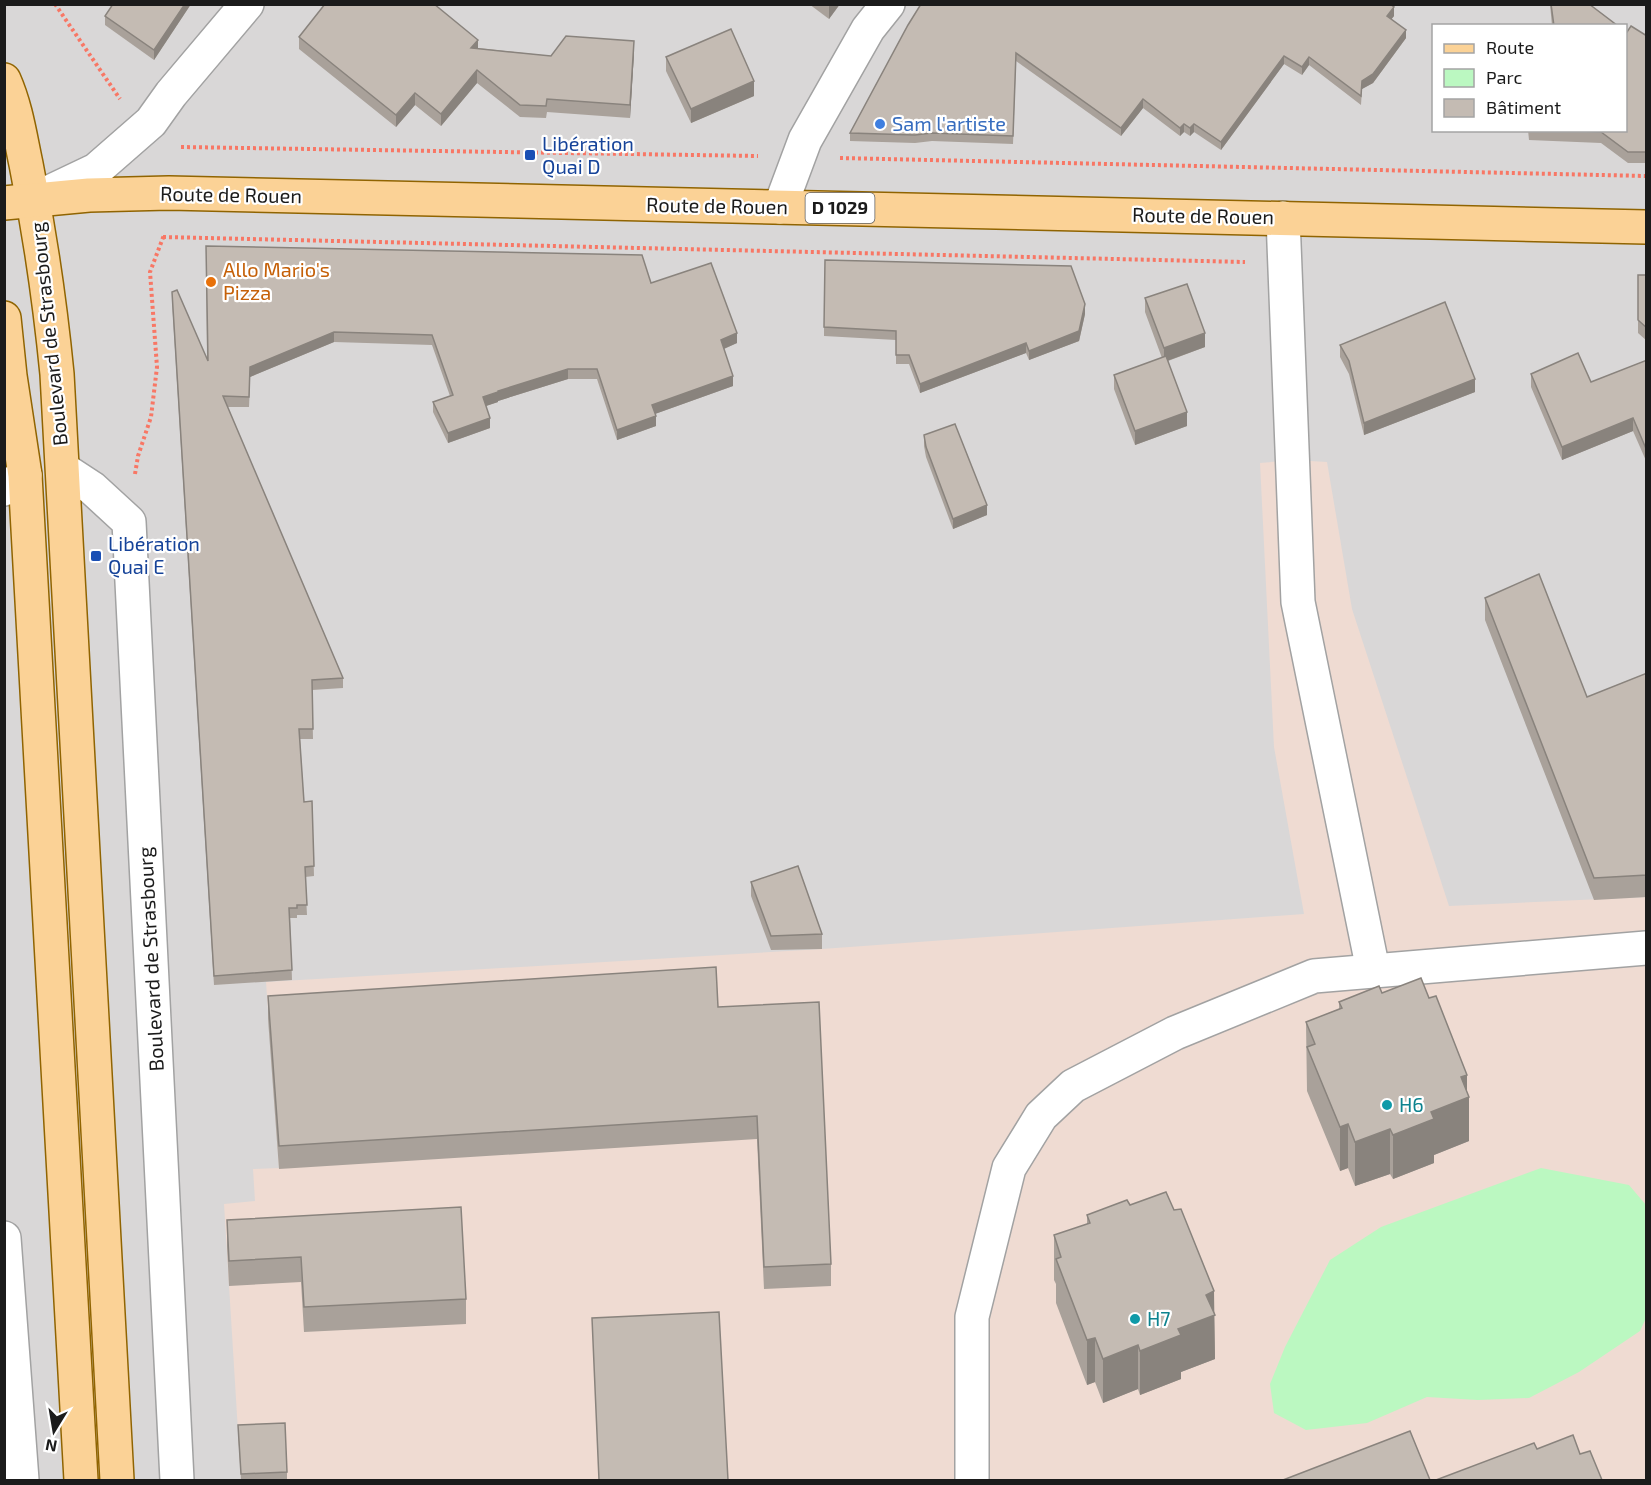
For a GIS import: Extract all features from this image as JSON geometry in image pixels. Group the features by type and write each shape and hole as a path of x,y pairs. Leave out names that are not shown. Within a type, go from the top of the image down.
{"main road":[{"name":"Boulevard de Strasbourg","path":"4,80 13,99 19,201 49,295 57,374 117,1480"},
{"name":"Route de Rouen","path":"19,201 89,195 169,193 1647,227"},
{"name":"Boulevard de Strasbourg","path":"4,318 10,376 15,482 81,1480"}],"street":[{"path":"19,201 96,170 151,122 171,94 247,4"},
{"path":"780,207 805,140 868,30 888,4"},
{"path":"1283,218 1298,602 1373,970"},
{"name":"Boulevard de Strasbourg","path":"63,469 92,488 129,522 177,1480"},
{"path":"972,1480 972,1317 1009,1168 1041,1116 1073,1086 1175,1033 1314,976 1647,948"},
{"path":"4,1238 22,1480"}],"path":[{"path":"55,4 125,106"},
{"path":"180,147 798,157 1647,176"},
{"path":"129,522 138,456 151,417 157,367 150,272 163,237 1285,263"}],"shaded area":[{"path":"5,5 1646,5 1646,1480 5,1480"},
{"path":"1293,460 1327,462 1352,609 1449,906 1646,897 1646,1480 241,1480 224,1204 255,1201 253,1169 279,1168 266,982 822,949 1304,914 1274,747 1260,463"}],"green space":[{"path":"1541,1168 1629,1185 1646,1205 1646,1318 1640,1331 1579,1372 1529,1398 1478,1400 1427,1397 1367,1423 1306,1430 1274,1413 1270,1384 1285,1347 1330,1260 1381,1227"}],"building":[{"path":"113,4 185,4 154,50 105,16"},
{"path":"325,4 434,4 478,40 471,48 551,56 566,36 634,41 630,105 547,99 546,106 520,105 477,70 441,114 415,93 396,115 299,37"},
{"path":"921,4 1390,4 1394,7 1387,16 1406,30 1373,74 1362,81 1361,96 1309,57 1302,67 1284,56 1221,142 1194,124 1190,128 1184,124 1180,128 1143,99 1121,128 1016,53 1013,136 850,133"},
{"path":"1551,4 1589,4 1615,24 1554,24"},
{"path":"1631,26 1647,36 1647,152 1628,152 1601,132 1627,132 1627,32"},
{"path":"731,29 754,81 691,109 666,57"},
{"path":"206,246 642,255 651,283 711,263 737,333 721,340 733,376 652,405 656,416 617,430 597,369 568,369 483,397 490,418 448,433 433,402 453,395 432,335 334,332 250,367 249,397 223,396 343,678 312,680 313,729 299,729 304,802 312,801 314,866 305,867 307,905 289,908 292,970 214,976 172,292 177,290 208,361"},
{"path":"825,260 1071,266 1085,304 1079,331 1029,351 1026,343 920,384 909,355 896,355 896,331 824,327"},
{"path":"1638,275 1647,275 1647,328 1638,320"},
{"path":"1187,284 1205,333 1164,348 1145,298"},
{"path":"1445,302 1475,379 1364,423 1349,361 1340,345"},
{"path":"1578,353 1591,382 1647,360 1647,451 1633,418 1562,447 1531,374"},
{"path":"1166,356 1187,412 1135,431 1114,375"},
{"path":"955,424 987,505 953,519 926,447 924,435"},
{"path":"1539,574 1587,697 1647,673 1647,875 1594,878 1485,598"},
{"path":"798,866 822,934 771,936 751,882"},
{"path":"716,967 718,1007 819,1002 831,1264 764,1267 757,1116 279,1146 268,996"},
{"name":"H6","path":"1421,978 1429,998 1436,996 1467,1075 1461,1077 1469,1097 1431,1112 1434,1119 1393,1135 1390,1129 1355,1142 1348,1124 1340,1127 1307,1047 1315,1044 1306,1022 1342,1008 1339,1002 1379,986 1382,993"},
{"name":"H7","path":"1166,1192 1174,1210 1181,1209 1214,1291 1206,1295 1215,1315 1178,1329 1181,1335 1140,1351 1138,1345 1103,1359 1095,1338 1087,1340 1056,1259 1061,1257 1054,1235 1090,1223 1087,1215 1127,1200 1130,1205"},
{"path":"461,1207 466,1299 304,1307 301,1257 229,1261 227,1220"},
{"path":"719,1312 728,1480 599,1480 592,1318"},
{"path":"285,1423 287,1472 241,1474 238,1425"},
{"path":"1410,1431 1430,1480 1283,1480"},
{"path":"1573,1435 1580,1454 1590,1451 1602,1480 1436,1480 1534,1443 1537,1449"}],"place":[{"name":"Sam l'artiste","path":"880,124"},
{"name":"Libération Quai D","path":"530,155"},
{"name":"Allo Mario's Pizza","path":"211,282"},
{"name":"Libération Quai E","path":"96,556"},
{"name":"H6","path":"1387,1105"},
{"name":"H7","path":"1135,1319"}]}
